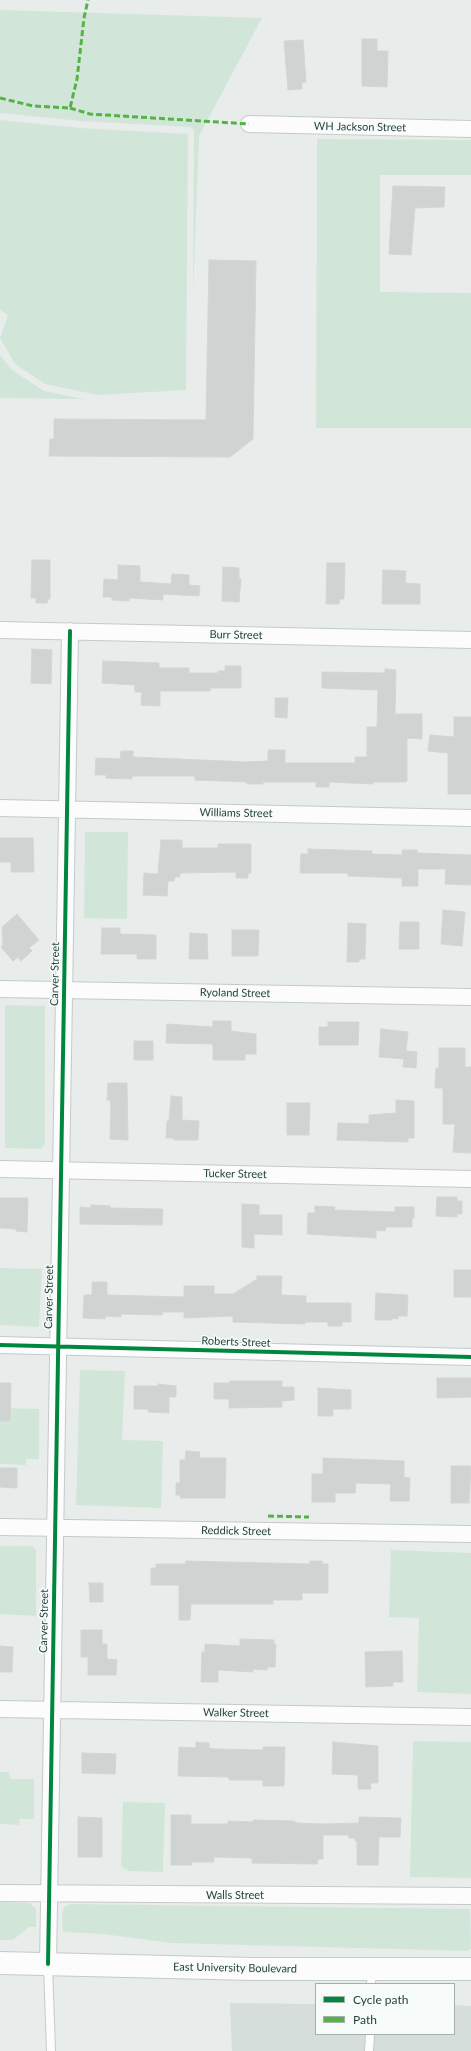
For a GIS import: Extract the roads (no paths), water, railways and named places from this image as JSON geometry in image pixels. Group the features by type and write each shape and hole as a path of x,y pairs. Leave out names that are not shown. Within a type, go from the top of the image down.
{"street":[{"name":"WH Jackson Street","path":"250,124 471,129"},
{"name":"Burr Street","path":"0,630 471,640"},
{"name":"Carver Street","path":"48,1964 70,631"},
{"name":"Williams Street","path":"0,808 471,818"},
{"name":"Ryoland Street","path":"0,989 471,997"},
{"name":"Tucker Street","path":"0,1169 471,1179"},
{"name":"Roberts Street","path":"0,1345 471,1357"},
{"name":"Reddick Street","path":"0,1527 471,1534"},
{"name":"Walker Street","path":"0,1709 471,1717"},
{"name":"Walls Street","path":"0,1893 471,1896"},
{"name":"East University Boulevard","path":"0,1963 244,1969 371,1976 471,1969"}],"lane":[{"path":"48,1964 51,2051"},
{"path":"369,2051 370,2035"}]}
